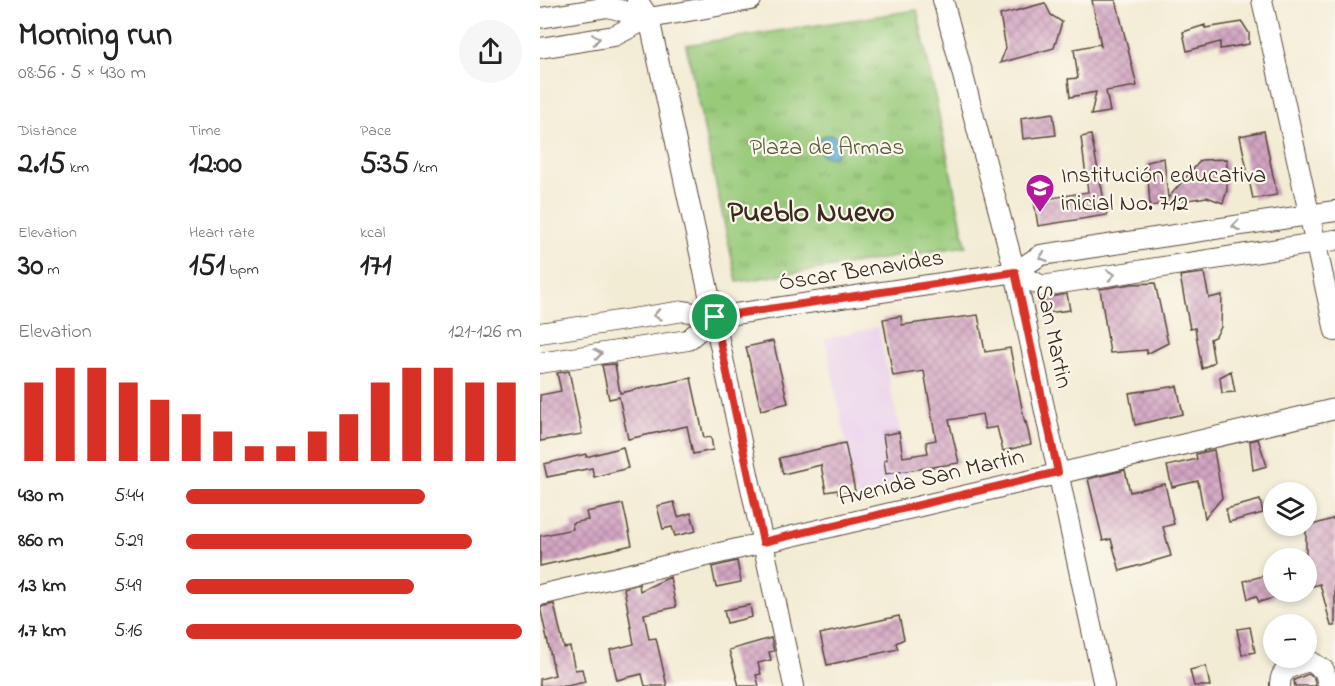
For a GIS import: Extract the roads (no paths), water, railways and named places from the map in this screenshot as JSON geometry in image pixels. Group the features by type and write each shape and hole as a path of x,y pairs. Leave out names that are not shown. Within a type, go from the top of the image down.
{"street":[{"path":"637,0 649,18 794,686"},
{"path":"540,48 614,36 649,18 751,0"},
{"name":"San Martin","path":"943,0 1015,272 1104,686"},
{"path":"1262,0 1335,332"},
{"path":"540,18 608,7 649,18"},
{"name":"Óscar Benavides","path":"715,317 1015,272 1041,255 1335,211"},
{"path":"1015,272 1042,286 1335,240"},
{"path":"540,333 684,311 715,317"},
{"path":"540,363 688,340 715,317"},
{"name":"Avenida San Martin","path":"540,595 1335,409"},
{"path":"1280,686 1282,673 1292,665 1310,661 1324,670 1329,686"}],"water":[{"path":"829,135 837,138 840,146 837,154 829,157 821,154 818,146 821,138"}],"place":[{"name":"Institución educativa inicial No. 712","path":"1040,214"}],"district":[{"name":"Pueblo Nuevo","path":"811,211"}],"park label":[{"name":"Plaza de Armas","path":"827,146"}]}
